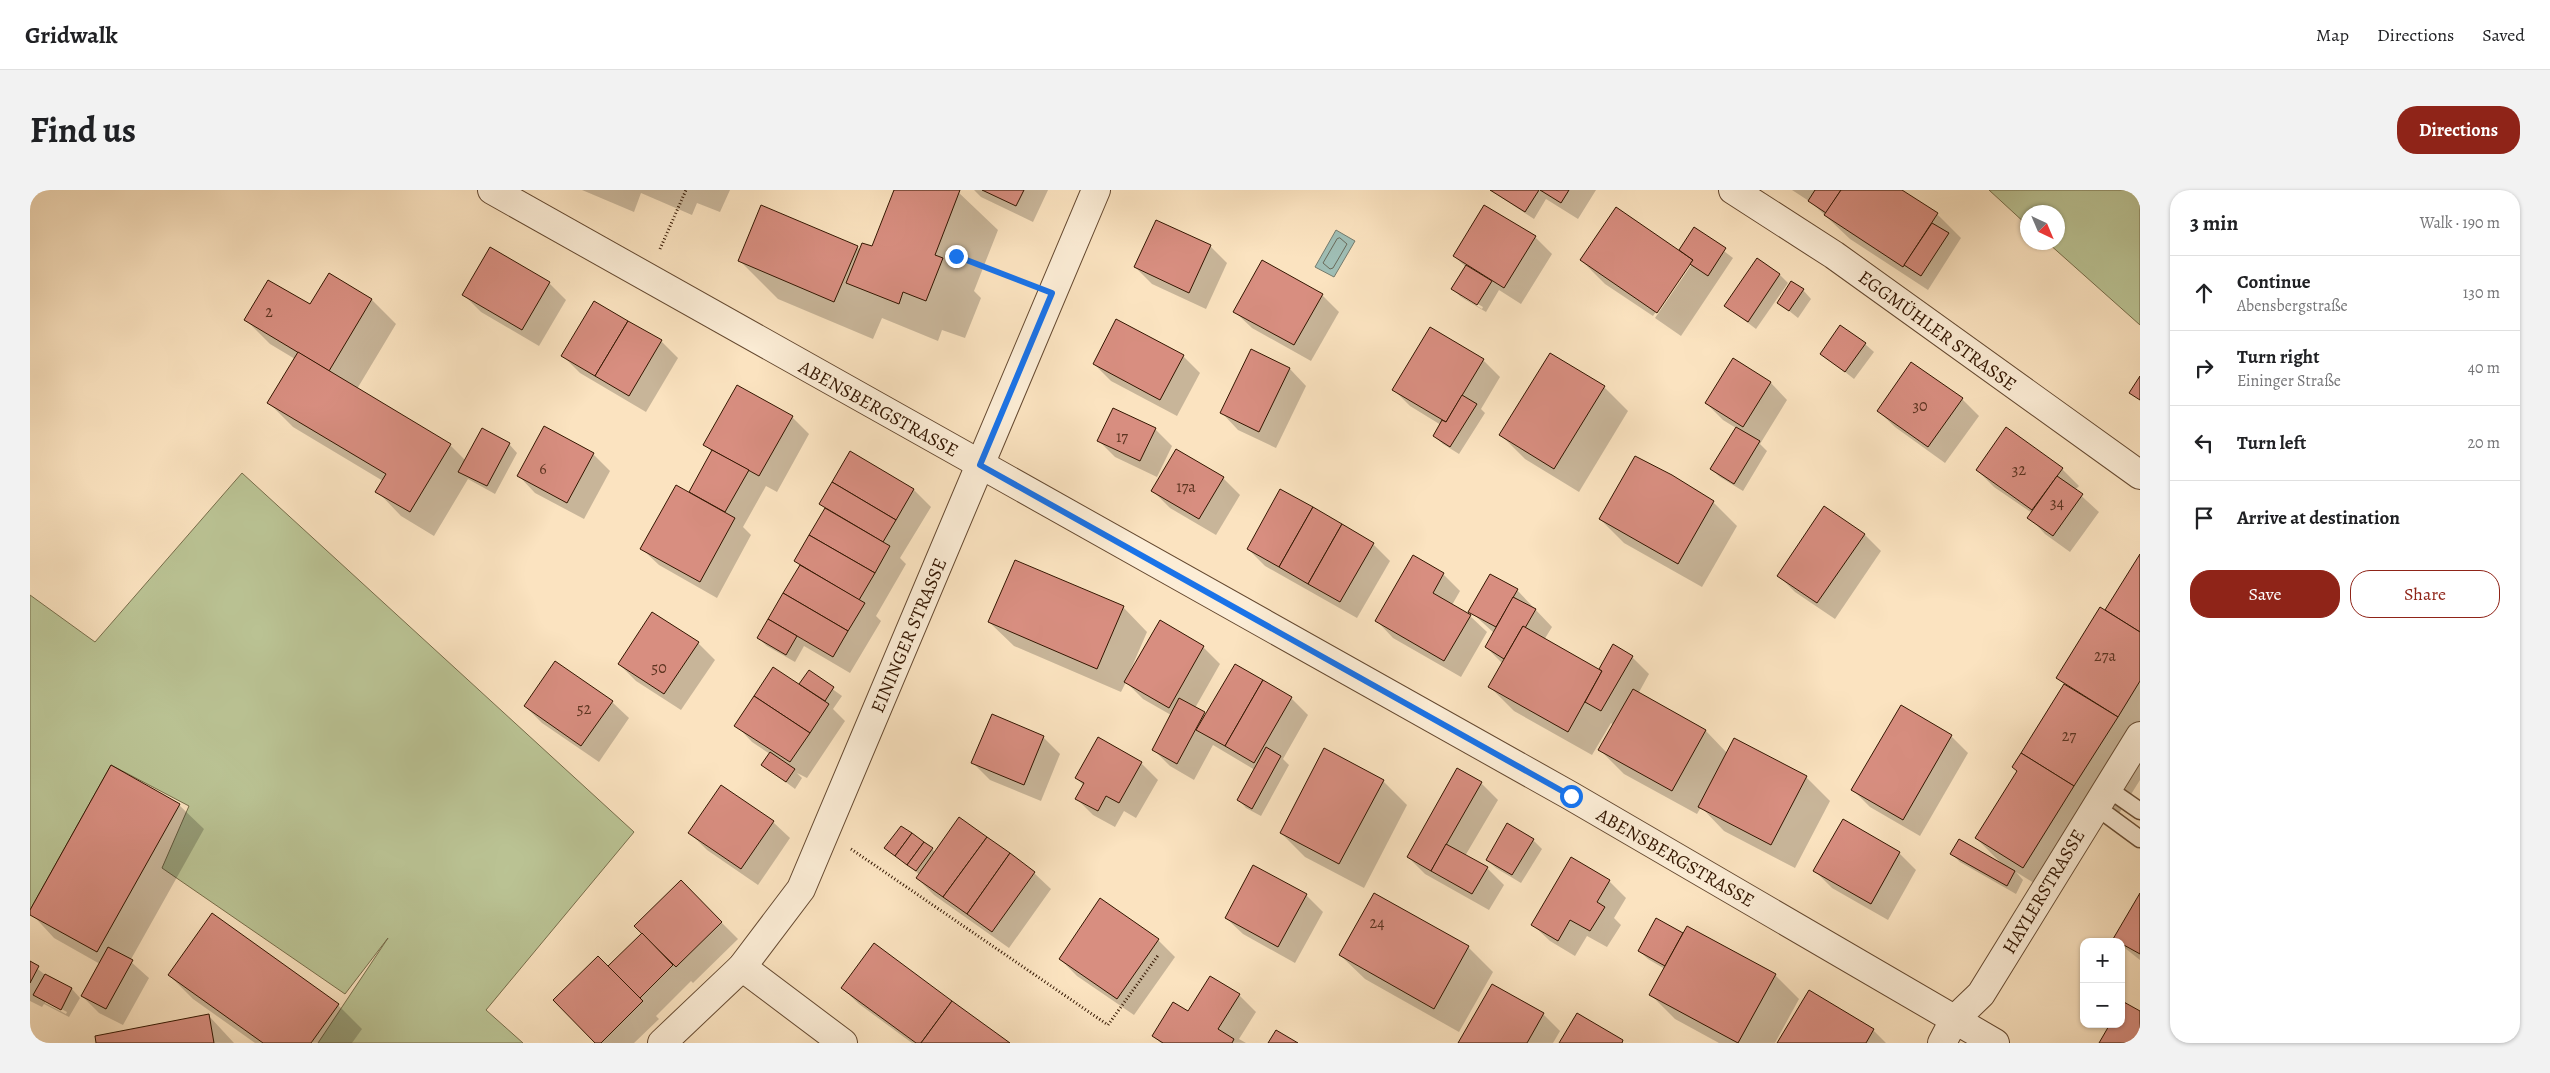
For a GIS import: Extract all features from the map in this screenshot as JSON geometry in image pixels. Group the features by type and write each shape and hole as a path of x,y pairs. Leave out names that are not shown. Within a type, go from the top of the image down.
{"street":[{"name":"ABENSBERGSTRASSE","path":"492,190 1571,796 1948,1031 1995,1043"},
{"name":"EININGER STRASSE","path":"662,1043 742,967 801,889 1096,190"},
{"name":"EGGMÜHLER STRASSE","path":"1733,190 1834,255 2140,475"},
{"name":"HAYLERSTRASSE","path":"1948,1031 1981,994 2140,736"},
{"path":"742,967 843,1043"}],"lane":[{"path":"2101,797 2140,810"},
{"path":"2101,797 2140,839"}],"path":[{"path":"647,277 686,190"},
{"path":"956,256 1052,293"},
{"path":"825,831 1108,1025 1159,954"}],"green space":[{"path":"1989,190 2140,190 2140,325 2056,250 2065,250 2065,205 2020,205 2020,219"},
{"path":"242,473 634,832 486,1010 523,1043 318,1043 388,938 345,994 162,868 189,806 111,765 30,910 30,595 95,642"}],"water":[{"path":"1336,230 1355,241 1334,277 1315,267"}],"building":[{"path":"894,190 960,190 935,255 943,258 926,301 903,292 899,304 846,283 862,243 872,246"},
{"path":"982,190 1024,190 1016,206"},
{"path":"1490,190 1539,190 1525,212"},
{"path":"1540,190 1569,190 1561,203"},
{"path":"1815,190 1841,190 1826,213 1808,201"},
{"path":"1841,190 1902,190 1938,213 1903,267 1824,215"},
{"path":"761,205 858,246 834,302 738,261"},
{"path":"1484,205 1536,236 1504,288 1453,256"},
{"path":"1616,207 1693,260 1657,313 1580,260"},
{"path":"1156,220 1211,245 1189,293 1134,267"},
{"path":"1932,223 1949,233 1921,276 1904,265"},
{"path":"1694,227 1726,248 1708,276 1690,264 1693,260 1679,250"},
{"path":"490,247 550,282 522,330 462,295"},
{"path":"1757,258 1780,274 1748,322 1724,306"},
{"path":"1262,260 1323,294 1294,345 1233,312"},
{"path":"1466,265 1492,281 1477,305 1451,289"},
{"path":"329,273 372,299 329,371 244,320 268,280 310,304"},
{"path":"1791,281 1804,289 1789,311 1777,303"},
{"path":"594,301 628,321 595,376 561,356"},
{"path":"1116,319 1184,355 1160,400 1093,364"},
{"path":"628,321 662,340 629,396 595,376"},
{"path":"1840,325 1866,343 1845,372 1820,354"},
{"path":"1430,327 1484,359 1446,422 1392,390"},
{"path":"1251,349 1290,368 1259,432 1220,413"},
{"path":"298,352 451,444 410,512 375,492 386,474 267,403"},
{"path":"1550,353 1605,386 1554,469 1499,435"},
{"path":"1733,358 1771,382 1743,427 1705,403"},
{"path":"1911,362 1963,398 1928,447 1877,411"},
{"path":"2140,376 2140,400 2129,393"},
{"path":"737,385 793,416 759,476 703,445"},
{"path":"1462,395 1477,404 1450,447 1433,436 1442,420 1446,422"},
{"path":"1113,408 1156,428 1140,461 1097,441"},
{"path":"544,426 594,453 567,503 517,476"},
{"path":"1736,427 1760,441 1734,484 1710,469"},
{"path":"2006,427 2063,468 2032,510 1976,470"},
{"path":"482,428 510,443 487,486 458,472"},
{"path":"1176,449 1224,477 1199,519 1151,491"},
{"path":"712,450 749,470 725,512 689,492"},
{"path":"850,451 914,489 896,520 832,482"},
{"path":"1635,456 1672,475 1714,501 1678,564 1599,519"},
{"path":"2057,476 2083,494 2053,536 2027,518"},
{"path":"832,482 896,520 883,542 819,504"},
{"path":"676,485 735,518 700,582 640,549"},
{"path":"1280,489 1313,507 1279,567 1247,549"},
{"path":"1824,506 1865,534 1817,603 1777,576"},
{"path":"1313,507 1342,524 1308,584 1279,567"},
{"path":"825,508 890,546 875,573 809,535"},
{"path":"1342,524 1374,543 1340,602 1308,584"},
{"path":"809,535 875,573 859,600 794,561"},
{"path":"2140,554 2140,632 2105,610"},
{"path":"1413,555 1444,573 1433,593 1471,615 1444,661 1375,621"},
{"path":"1015,560 1124,606 1097,669 988,622"},
{"path":"800,565 865,603 848,631 783,593"},
{"path":"1490,574 1518,589 1496,627 1468,612"},
{"path":"783,593 848,631 833,657 768,619"},
{"path":"1513,597 1536,609 1525,628 1523,626 1504,659 1485,647"},
{"path":"2100,607 2140,632 2140,681 2118,717 2056,678"},
{"path":"652,612 699,642 664,694 618,664"},
{"path":"768,619 797,636 786,655 757,638"},
{"path":"1160,620 1204,646 1169,708 1124,682"},
{"path":"1523,626 1602,671 1568,732 1488,687"},
{"path":"1613,644 1633,656 1601,711 1585,702 1602,671 1599,669"},
{"path":"555,661 613,701 581,746 524,706"},
{"path":"1235,664 1263,680 1225,746 1196,730"},
{"path":"773,667 829,704 810,733 754,696"},
{"path":"809,670 834,687 825,701 799,684"},
{"path":"1263,680 1292,697 1254,763 1225,746"},
{"path":"2064,684 2118,717 2074,786 2021,753"},
{"path":"1633,689 1706,730 1672,791 1598,750"},
{"path":"754,696 810,733 790,762 734,726"},
{"path":"1179,698 1205,712 1177,764 1152,750"},
{"path":"1901,705 1952,735 1903,820 1851,790"},
{"path":"992,714 1044,736 1024,785 971,763"},
{"path":"1098,737 1142,762 1119,803 1106,796 1098,811 1075,799 1084,783 1075,778"},
{"path":"1734,738 1807,776 1771,845 1698,807"},
{"path":"1266,747 1281,756 1252,809 1237,800"},
{"path":"1324,748 1384,780 1339,864 1280,833"},
{"path":"770,752 795,769 786,782 761,765"},
{"path":"2021,753 2074,786 2023,868 1975,838 2017,771 2012,767"},
{"path":"111,765 180,804 97,952 30,915 30,910"},
{"path":"1457,768 1482,782 1431,871 1407,857"},
{"path":"721,785 774,821 741,869 688,833"},
{"path":"959,817 987,837 943,897 916,878"},
{"path":"1843,819 1900,852 1871,904 1813,871"},
{"path":"1507,823 1534,839 1512,875 1486,860"},
{"path":"901,826 912,833 895,856 884,848"},
{"path":"912,833 924,842 907,865 895,856"},
{"path":"987,837 1010,853 967,914 943,897"},
{"path":"1959,839 2015,871 2007,886 1950,854"},
{"path":"924,842 933,848 916,871 907,865"},
{"path":"1446,844 1488,867 1472,894 1431,871"},
{"path":"1010,853 1035,872 992,932 967,914"},
{"path":"1571,857 1610,880 1597,902 1605,907 1590,931 1570,920 1558,941 1531,925"},
{"path":"1253,865 1307,894 1278,947 1225,918"},
{"path":"681,880 722,922 676,967 634,926"},
{"path":"1374,893 1469,946 1434,1009 1339,955"},
{"path":"2140,893 2140,954 2125,946 2125,938 2114,938"},
{"path":"1100,898 1159,939 1117,999 1059,959"},
{"path":"212,913 339,1004 311,1043 263,1043 168,975"},
{"path":"1656,918 1683,933 1665,966 1638,951"},
{"path":"1687,926 1776,974 1738,1043 1649,995"},
{"path":"642,933 673,965 640,998 608,966"},
{"path":"874,943 952,1001 921,1043 916,1043 841,988"},
{"path":"108,947 133,960 106,1009 81,996"},
{"path":"598,956 643,1001 601,1043 595,1043 553,1000"},
{"path":"30,961 39,966 30,983"},
{"path":"45,974 72,988 61,1010 33,995"},
{"path":"1210,976 1240,994 1218,1029 1234,1039 1232,1043 1163,1043 1152,1036 1173,1002 1188,1011"},
{"path":"1492,984 1544,1013 1527,1043 1458,1043"},
{"path":"1809,990 1874,1029 1866,1043 1777,1043"},
{"path":"952,1001 1010,1043 921,1043"},
{"path":"2125,1003 2140,1011 2140,1043 2099,1043 2108,1028 2125,1028"},
{"path":"1577,1013 1623,1040 1622,1043 1559,1043"},
{"path":"209,1014 214,1043 96,1043 95,1036"},
{"path":"1276,1030 1298,1043 1268,1043"}],"route":[{"path":"956,256 1052,293 980,465 1571,796"}]}
